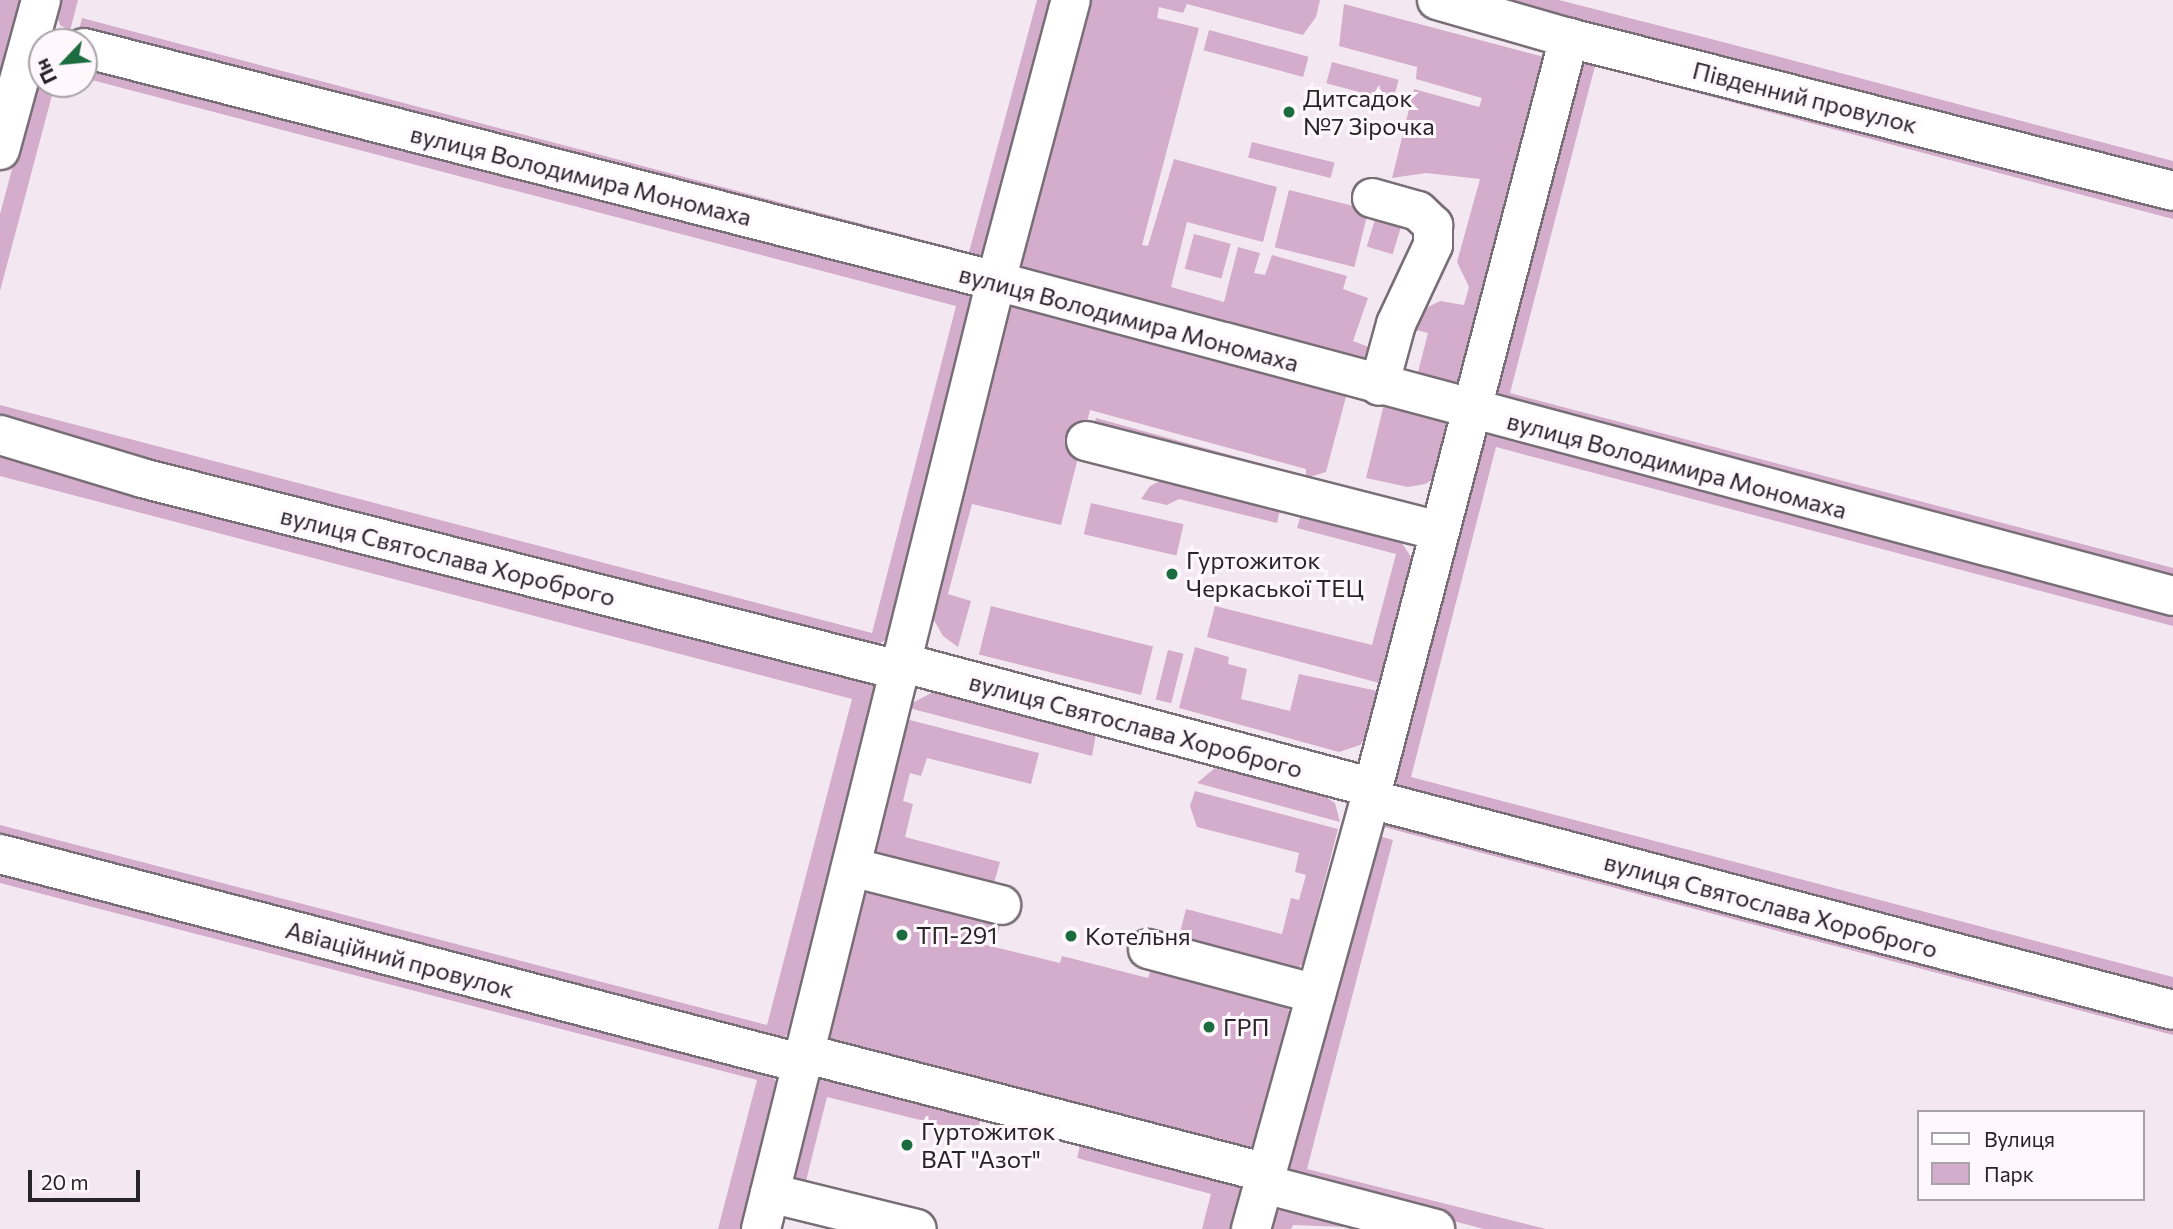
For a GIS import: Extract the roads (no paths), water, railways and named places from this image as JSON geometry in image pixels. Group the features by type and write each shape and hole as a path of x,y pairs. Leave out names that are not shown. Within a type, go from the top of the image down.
{"street":[{"path":"761,1229 801,1058 996,281 1071,0"},
{"name":"Південний провулок","path":"1437,0 1569,38 2173,191"},
{"path":"0,150 44,25"},
{"path":"1251,1229 1371,793 1569,38"},
{"name":"вулиця Володимира Мономаха","path":"98,52 996,281 1470,411 2173,596"},
{"path":"1372,198 1418,211 1433,226 1433,245 1396,324 1380,386"},
{"name":"вулиця Святослава Хороброго","path":"0,435 142,478 899,666 2173,1010"},
{"path":"1086,441 1438,531"},
{"name":"Авіаційний провулок","path":"0,853 1266,1179"},
{"path":"851,866 1001,905"},
{"path":"1148,949 1316,994"},
{"path":"1266,1179 1435,1229"},
{"path":"770,1193 917,1229"}],"place":[{"name":"Дитсадок №7 Зірочка","path":"1289,112"},
{"name":"Гуртожиток Черкаської ТЕЦ","path":"1172,574"},
{"name":"ТП-291","path":"902,935"},
{"name":"Котельня","path":"1071,936"},
{"name":"ГРП","path":"1209,1027"},
{"name":"Гуртожиток ВАТ \"Азот\"","path":"907,1145"}]}
